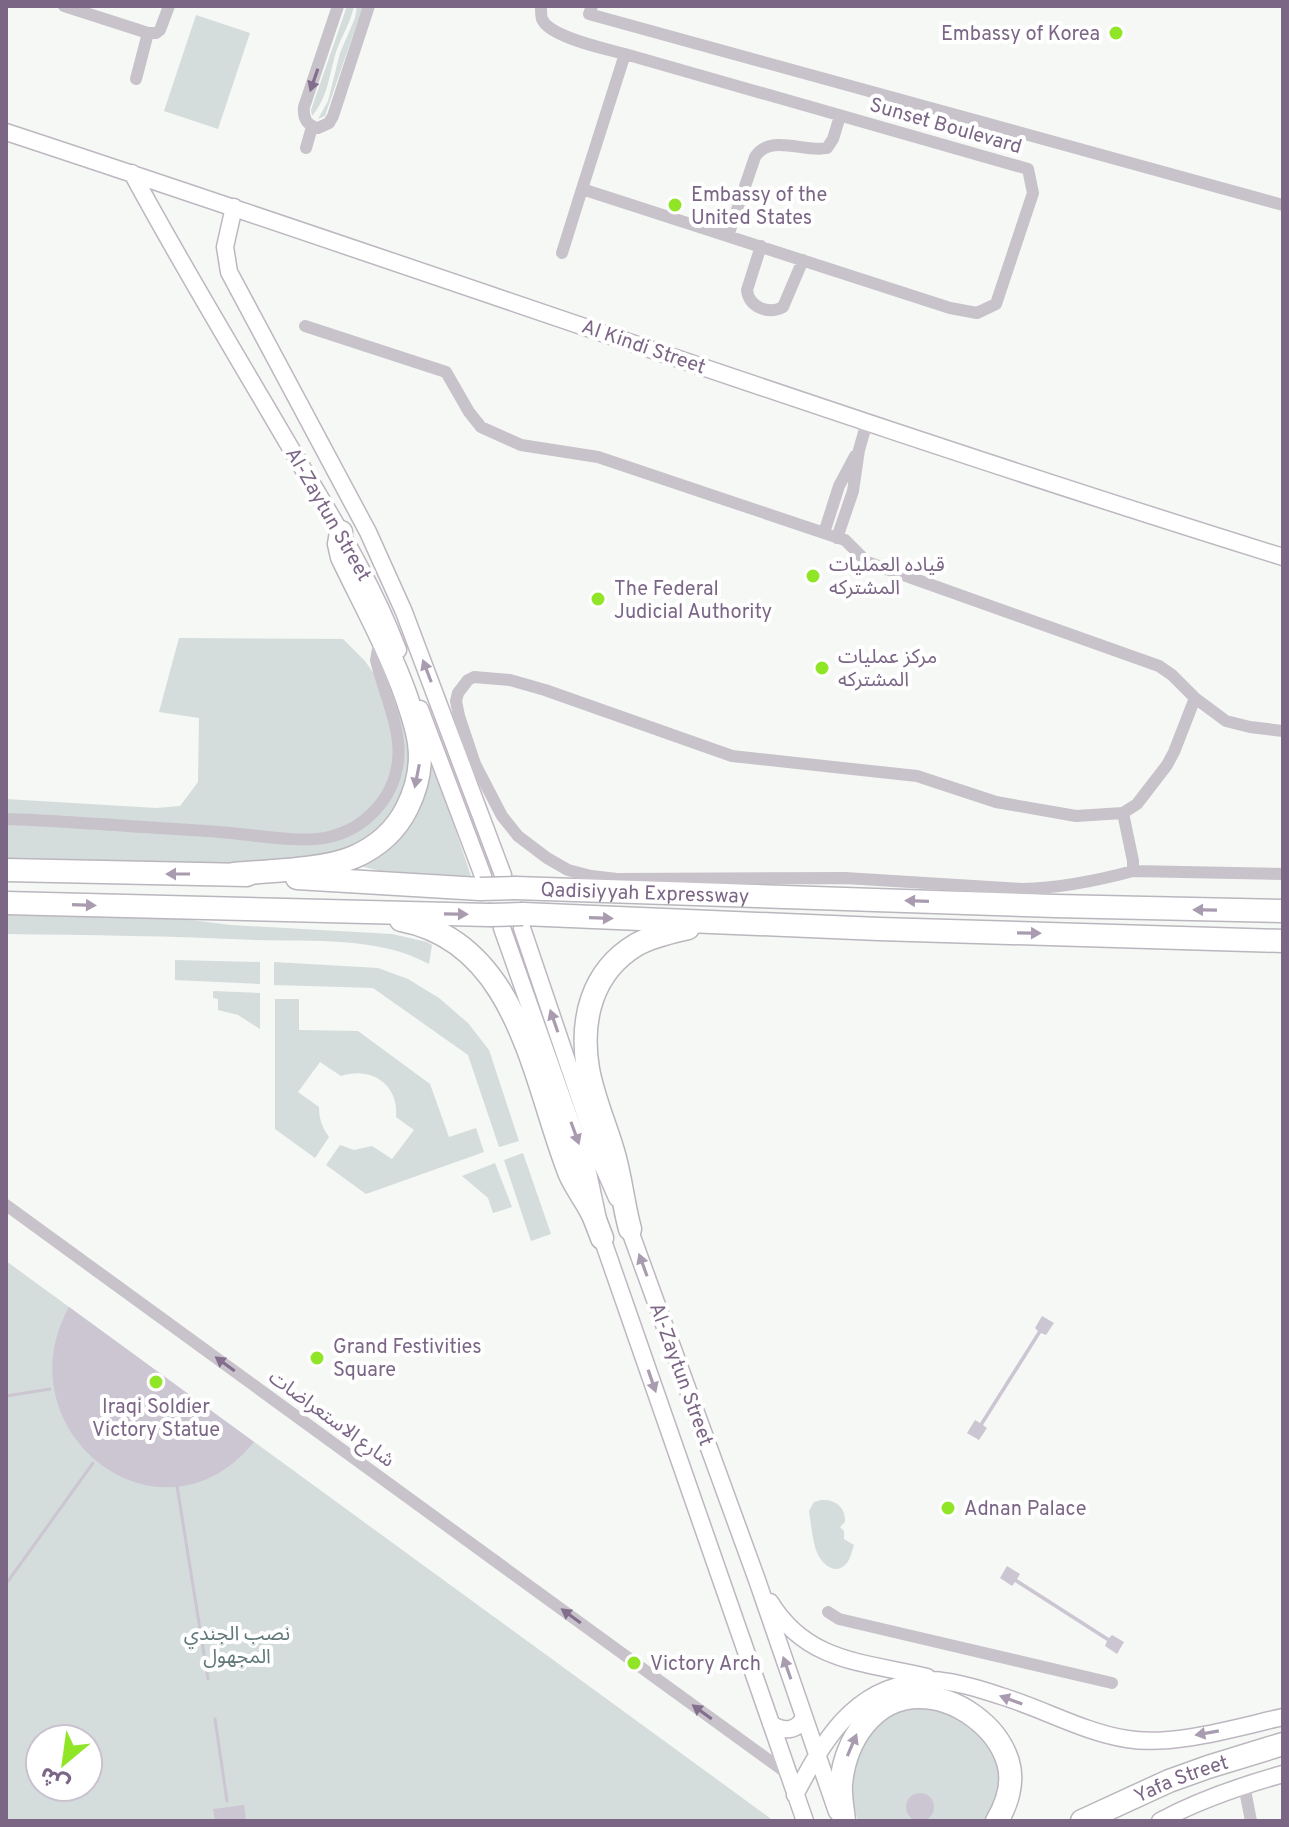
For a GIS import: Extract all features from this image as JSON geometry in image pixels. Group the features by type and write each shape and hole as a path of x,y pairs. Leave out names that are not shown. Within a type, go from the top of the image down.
{"highway":[{"path":"234,874 336,863 355,857 389,835 413,797 420,762 415,720 381,626 342,557 339,544 341,532"},
{"name":"Qadisiyyah Expressway","path":"6,870 509,881 1055,906 1283,911"},
{"name":"Qadisiyyah Expressway","path":"6,903 360,912 495,921 711,922 1283,941"},
{"path":"360,912 409,921 447,937 483,966 499,987 523,1036 570,1174 600,1228"},
{"path":"630,1229 614,1156 589,1069 586,1017 604,975 621,956 654,937 711,922"},
{"path":"842,1821 844,1763 855,1734 869,1717 884,1707 900,1699 920,1697 942,1700 962,1709 984,1725 1001,1747 1009,1765 1010,1789 997,1821"},
{"name":"Yafa Street","path":"1082,1821 1169,1781 1283,1744"},
{"name":"Yafa Street","path":"1114,1821 1207,1782 1283,1758"}],"main road":[{"name":"Al Kindi Street","path":"6,132 1117,506 1283,557"},
{"name":"Al-Zaytun Street","path":"132,173 341,532"},
{"name":"Al-Zaytun Street","path":"234,207 225,247 229,272 368,532 404,612 509,881"},
{"path":"404,612 381,626 481,882"},
{"name":"Al-Zaytun Street","path":"495,921 587,1168 600,1228 805,1821"},
{"name":"Al-Zaytun Street","path":"522,921 602,1164 630,1229 842,1821"},
{"path":"600,1228 598,1199 603,1192 612,1195 621,1206"},
{"path":"757,1580 776,1611 797,1634 818,1649 846,1660 1002,1696 1083,1728 1129,1740 1186,1737 1283,1717"},
{"path":"795,1795 834,1728 863,1701 898,1684 940,1680"},
{"path":"771,1724 788,1730 798,1726 804,1717"},
{"path":"1160,1821 1194,1804 1283,1774"}],"street":[{"path":"64,6 148,33 160,30 169,6"},
{"path":"338,6 304,107 303,115 312,127 323,127 333,116 369,6"},
{"name":"Sunset Boulevard","path":"541,6 541,18 557,33 1028,169 1033,193 996,304 977,313 950,308 582,189"},
{"path":"592,6 589,14 1283,205"},
{"path":"136,79 148,33"},
{"path":"562,253 625,54"},
{"path":"728,236 759,151 769,145 827,148 840,116"},
{"path":"306,148 312,127"},
{"path":"761,246 747,290 752,303 762,308 775,311 783,307 803,260"},
{"path":"305,326 446,372 481,427 521,445 598,457 845,540 867,562 1159,666 1226,721 1283,731"},
{"path":"831,536 839,486 859,450 867,422"},
{"path":"6,819 305,839 328,837 349,830 367,818 382,802 393,782 398,761 398,738 376,660 381,626"},
{"path":"1195,698 1167,765 1137,804 1123,813 1076,816 996,802 917,776 732,756 510,680 474,677 461,687 456,701 475,764 502,816 518,836 547,858 568,870 591,876 617,879 845,878 1049,889 1133,871 1283,874"},
{"path":"1123,813 1133,871"},
{"name":"شارع الاستعراضات","path":"6,1205 788,1774"},
{"path":"828,1612 839,1619 1112,1683"},
{"path":"1244,1785 1251,1821"}],"green space":[{"path":"347,6 354,6 353,12 337,49 325,92 312,116 311,110"},
{"path":"357,6 363,6 325,116 318,119 328,101 340,53"},
{"path":"196,15 250,33 218,129 164,111"},
{"path":"179,638 343,639 365,661 430,754 471,876 380,871 336,860 311,863 6,861 6,799 156,808 180,806 198,782 199,718 159,712"},
{"path":"6,915 176,918 231,925 392,934 432,945 429,964 388,949 344,942 6,934"},
{"path":"175,960 260,962 260,984 175,980"},
{"path":"274,962 378,968 408,979 439,998 468,1023 489,1050 519,1141 499,1147 468,1055 373,988 274,985"},
{"path":"213,991 260,993 260,1029 238,1015 218,1010 218,999 213,998"},
{"path":"275,999 299,999 299,1030 358,1031 430,1084 449,1137 476,1128 484,1152 366,1194 326,1165 340,1145 354,1150 372,1146 392,1159 414,1130 396,1117 393,1095 380,1080 362,1073 341,1076 320,1062 298,1092 319,1107 321,1123 329,1137 315,1158 275,1129"},
{"path":"523,1153 551,1234 531,1241 504,1160"},
{"path":"495,1163 512,1207 493,1213 488,1198 462,1176"},
{"name":"نصب الجندي المجهول","path":"6,1261 774,1821 6,1821"},
{"path":"831,1501 842,1509 845,1522 840,1527 844,1531 844,1539 854,1545 841,1568 828,1566 816,1550 809,1511 814,1502"},
{"path":"910,1707 941,1708 983,1733 998,1760 1001,1791 989,1821 858,1821 852,1785 858,1751 866,1736 878,1724"}],"shaded area":[{"path":"69,1307 254,1442 217,1474 176,1487 136,1483 101,1464 73,1435 56,1397 53,1353"},
{"path":"1042,1316 1054,1323 1046,1335 1041,1333 983,1425 987,1428 979,1440 967,1433 975,1420 980,1423 1038,1331 1035,1328"},
{"path":"1007,1566 1020,1574 1017,1579 1109,1638 1112,1635 1124,1642 1117,1654 1105,1646 1107,1641 1015,1582 1012,1586 1000,1578"},
{"path":"920,1793 930,1797 934,1807 930,1817 920,1821 910,1817 906,1807 910,1797"},
{"path":"244,1805 246,1821 215,1821 213,1809"}],"waterway":[{"path":"6,1396 50,1389"},
{"path":"6,1584 93,1463"},
{"path":"177,1486 208,1679"},
{"path":"215,1719 227,1801"}],"place":[{"name":"Embassy of Korea","path":"1116,33"},
{"name":"Embassy of the United States","path":"675,205"},
{"name":"قياده العمليات المشتركه","path":"813,576"},
{"name":"The Federal Judicial Authority","path":"598,599"},
{"name":"مركز عمليات المشتركه","path":"822,668"},
{"name":"Grand Festivities Square","path":"317,1358"},
{"name":"Iraqi Soldier Victory Statue","path":"156,1382"},
{"name":"Adnan Palace","path":"948,1508"},
{"name":"Victory Arch","path":"634,1663"}]}
